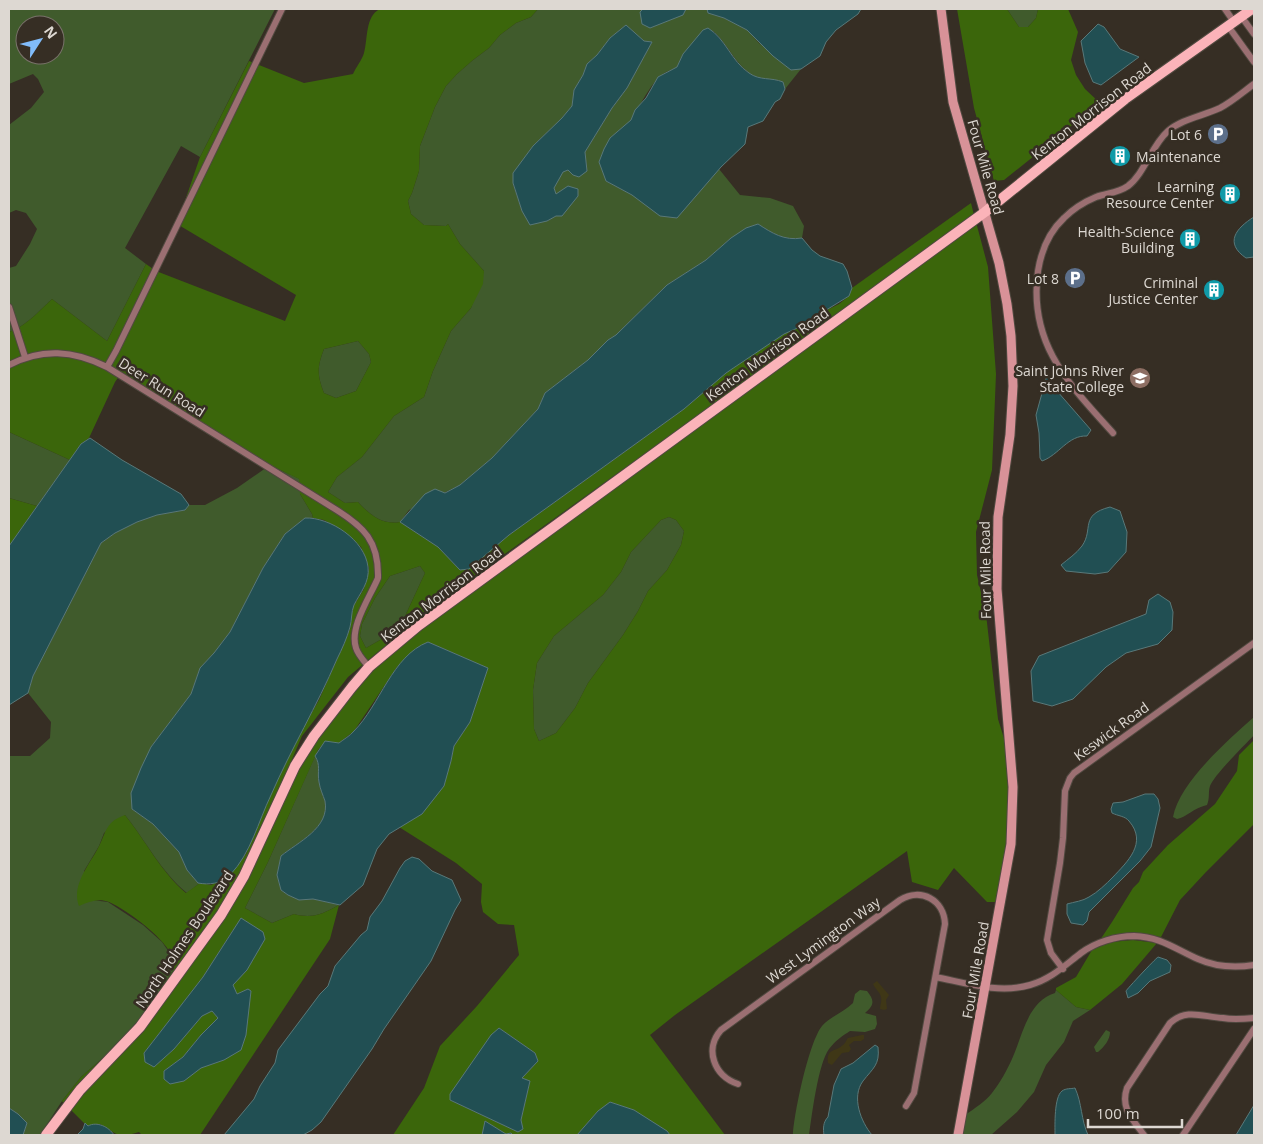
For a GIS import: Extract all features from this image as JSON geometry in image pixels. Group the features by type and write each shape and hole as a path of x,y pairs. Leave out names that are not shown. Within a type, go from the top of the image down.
{"main road":[{"name":"Four Mile Road","path":"941,9 953,102 999,263 1007,304 1011,336 1012,386 1010,435 998,517 997,592 1013,787 1011,844 958,1135"},
{"name":"Kenton Morrison Road","path":"314,736 369,667 418,626 985,212 1125,99 1252,9"},
{"name":"North Holmes Boulevard","path":"46,1135 80,1090 144,1023 221,915 247,869 295,766 314,736"}],"street":[{"name":"Deer Run Road","path":"282,9 124,334 106,367 335,509 362,528 370,538 376,554 378,571 378,578 356,624 354,635 355,647 369,667"},
{"path":"1225,9 1234,21 1254,62"},
{"path":"1234,21 1254,34"},
{"path":"1114,433 1070,385 1059,369 1042,332 1036,293 1039,263 1045,246 1057,225 1072,211 1095,198 1118,191 1130,184 1159,140 1172,128 1222,107 1254,84"},
{"path":"9,307 25,357"},
{"path":"9,365 25,357 63,353 84,357 106,367"},
{"name":"Keswick Road","path":"1063,968 1051,953 1047,940 1060,863 1065,791 1070,778 1074,773 1254,643"},
{"name":"West Lymington Way","path":"738,1084 723,1076 714,1061 712,1048 714,1040 721,1030 905,897 913,894 925,896 936,902 943,911 945,924 936,977"},
{"path":"906,1106 914,1093 936,977 986,987 1008,988 1030,985 1043,980 1063,968 1080,954 1100,943 1134,936 1167,942 1198,959 1214,964 1254,966"},
{"path":"1144,1135 1127,1112 1124,1100 1125,1094 1127,1088 1170,1023 1175,1018 1187,1014 1224,1019 1254,1018"},
{"path":"1183,1135 1254,1029"}],"green space":[{"path":"9,9 275,9 200,157 181,146 125,248 146,264 107,341 52,299 26,323 9,332 9,268 16,266 37,229 26,213 16,210 9,213 9,125 31,108 44,92 38,79 33,74 9,84"},
{"path":"380,9 538,9 531,17 516,23 500,35 489,48 457,74 446,86 435,107 420,146 419,171 408,201 411,214 424,225 446,226 448,224 460,244 484,271 483,284 471,308 451,331 433,371 424,397 394,416 362,457 337,477 328,492 345,503 358,502 377,518 388,522 400,522 438,547 459,569 469,569 509,535 684,409 726,373 784,334 811,322 823,312 839,304 849,296 852,288 971,203 974,215 848,308 414,619 410,625 348,677 302,736 251,855 230,894 138,1025 64,1104 62,1101 81,1077 123,1040 141,1018 174,969 172,956 160,939 125,911 109,902 101,900 79,906 77,891 79,883 107,829 118,818 125,815 161,866 186,893 200,883 211,885 228,877 246,854 294,744 319,700 350,629 353,607 364,589 369,568 361,547 341,530 324,520 313,518 300,494 299,479 270,465 122,372 115,382 89,438 81,444 70,460 9,432 9,332 26,323 52,299 107,341 146,264 156,271 285,321 296,295 177,224 200,157 249,61 304,83 353,74 363,56 369,22 375,12","holes":["358,341 369,354 371,362 356,391 336,398 324,393 319,371 324,349","420,566 425,573 406,614 403,627 366,648 360,636 362,624 375,598 390,576"]},
{"path":"538,9 643,9 640,12 683,15 686,9 707,9 708,13 724,18 747,30 759,43 791,69 801,69 785,89 783,82 756,77 743,68 713,31 683,54 677,67 659,78 629,123 610,138 606,181 632,195 688,205 719,169 740,195 770,198 793,206 804,226 802,238 784,237 758,224 731,238 706,260 667,285 588,360 545,393 538,409 492,458 460,485 409,510 400,522 388,522 372,515 358,502 345,503 328,492 337,477 362,457 394,416 424,397 433,371 451,331 471,308 484,271 460,244 448,224 446,226 424,225 411,214 408,201 419,171 420,146 435,107 446,86 457,74 489,48 500,35 516,23 531,17","holes":["626,25 644,42 652,42 627,88 612,108 585,152 587,171 568,170 562,172 554,188 556,216 547,221 522,211 513,184 514,173 533,146 572,106 574,90 587,64 597,55 610,38"]},
{"path":"957,9 1007,9 1019,27 1028,27 1036,18 1038,9 1068,9 1078,32 1071,60 1076,75 1085,89 1100,103 1004,180 994,181 974,108"},
{"path":"1007,9 1038,9 1036,18 1028,27 1019,27"},
{"path":"976,222 988,267 996,374 992,470 976,532 977,575 986,614 998,719 1007,748 1010,787 1007,844 998,902 987,902 954,868 938,890 912,882 907,851 675,1015 650,1035 725,1135 670,1135 667,1131 598,1111 577,1135 506,1134 485,1121 482,1135 393,1135 424,1088 440,1046 477,1006 519,955 514,925 498,924 483,912 481,902 482,884 456,863 399,827 451,761 454,746 470,722 487,668 428,642 397,667 354,731 339,743 325,742 318,750 268,862 245,908 272,923 294,914 317,915 339,905 330,939 200,1135 142,1135 139,1132 121,1135 100,1124 87,1126 69,1108 224,916 281,802 318,737 357,687 387,655","holes":["669,517 676,520 684,531 681,545 667,570 648,591 623,635 588,683 575,708 556,733 539,741 534,729 533,690 537,663 554,636 603,595 621,572 631,552 661,520","233,930 247,970 232,985 237,994 248,989 224,1060 201,1068 164,1071 183,1057 218,1018 212,1011 202,1016 174,1049 154,1067 144,1053 203,977","499,1028 535,1053 538,1061 522,1078 530,1081 518,1132 450,1100 475,1058"]},
{"path":"358,341 369,354 371,362 356,391 336,398 324,393 319,371 324,349"},
{"path":"9,432 70,460 37,506 9,498"},
{"path":"270,465 300,479 300,494 313,518 305,518 285,534 263,568 230,632 200,668 191,694 151,747 132,809 153,824 179,852 187,870 200,883 187,893 178,885 161,866 125,815 104,833 99,846 84,871 92,900 108,902 143,925 162,942 171,955 174,969 141,1018 123,1040 81,1077 62,1101 40,1135 23,1135 27,1123 9,1108 9,756 30,756 50,738 51,722 28,693 33,676 101,543 115,533 137,522 157,515 185,510 189,505 205,505 237,488"},
{"path":"9,498 37,506 9,546"},
{"path":"669,517 676,520 684,531 681,545 667,570 648,591 623,635 588,683 575,708 556,733 539,741 534,729 533,690 537,663 554,636 603,595 621,572 631,552 661,520"},
{"path":"420,566 425,573 406,614 403,627 366,648 360,636 362,624 375,598 390,576"},
{"path":"1254,717 1254,735 1213,781 1209,788 1207,805 1181,818 1173,817 1177,804 1185,790 1206,762"},
{"path":"1254,740 1254,824 1180,900 1161,937 1134,933 1100,940 1133,888 1139,882 1143,872 1168,845 1215,804 1237,771 1239,755"},
{"path":"315,756 319,766 319,785 325,801 323,819 318,827 304,840 281,856 277,875 281,890 288,895 299,900 313,899 339,905 317,915 294,914 272,923 245,908 268,862"},
{"path":"1133,940 1157,943 1122,984 1090,1010 1076,1007 1056,990 1056,988 1076,977 1092,950 1111,942"},
{"path":"860,990 867,991 872,1000 872,1005 865,1013 876,1016 877,1024 875,1029 865,1032 850,1031 829,1049 819,1078 809,1135 793,1135 803,1078 817,1034 822,1026 853,1003 855,994"},
{"path":"1056,990 1076,1007 1090,1010 1073,1021 1064,1042 1046,1065 1034,1092 1017,1112 991,1135 961,1135 965,1115 989,1096 1003,1076 1032,1012 1038,1004 1046,997 1055,993"},
{"path":"1106,1030 1110,1032 1108,1041 1096,1052 1094,1047"}],"sand":[{"path":"877,981 889,995 886,1000 887,1009 884,1010 880,1009 881,997 873,984"},
{"path":"864,1035 864,1039 861,1041 854,1041 849,1045 851,1049 849,1052 842,1053 832,1065 828,1063 830,1053 844,1044 848,1038"}],"water":[{"path":"643,9 686,9 683,15 650,28 642,24 640,12"},
{"path":"707,9 861,9 858,14 836,30 826,42 820,56 801,69 791,70 773,56 747,30 724,18 708,13"},
{"path":"1098,24 1104,27 1120,49 1139,57 1101,85 1093,82 1085,63 1081,41"},
{"path":"626,25 644,41 652,42 627,88 612,108 585,152 587,171 579,177 573,175 568,170 563,172 554,188 556,194 568,186 578,189 578,196 562,216 556,216 547,221 530,225 522,211 513,183 513,173 533,146 572,106 574,90 587,64 597,55 610,38"},
{"path":"708,28 749,73 757,77 783,82 785,89 780,99 775,102 763,121 748,127 745,144 721,167 677,218 660,216 632,195 606,181 599,162 610,138 631,120 635,110 646,98 658,77 677,67 683,54 703,30"},
{"path":"1254,217 1254,257 1246,258 1235,247 1234,241 1242,226"},
{"path":"758,224 784,237 802,238 820,256 843,264 852,288 849,296 811,322 784,334 726,373 684,409 509,535 469,569 460,570 438,547 400,522 425,494 435,489 445,493 460,485 492,458 538,409 545,393 588,360 667,285 706,260 731,238 746,228"},
{"path":"1047,375 1057,391 1091,430 1087,436 1074,439 1042,461 1040,458 1036,415"},
{"path":"90,438 122,460 181,494 189,505 185,510 157,515 137,522 115,533 101,543 33,676 28,693 9,705 9,546 81,444"},
{"path":"1110,507 1120,511 1127,532 1126,552 1108,572 1095,574 1066,571 1061,565 1082,546 1091,518 1100,510"},
{"path":"305,518 325,521 345,532 353,539 365,557 368,567 368,578 352,610 350,627 343,647 266,805 254,837 243,857 230,875 223,880 211,884 198,883 187,870 179,852 153,824 132,809 131,793 151,747 191,694 200,668 230,632 263,568 285,534"},
{"path":"1158,594 1170,602 1173,612 1172,630 1158,644 1126,653 1106,667 1073,699 1052,706 1033,701 1031,671 1039,656 1146,614 1149,600"},
{"path":"428,642 488,668 470,722 454,746 444,786 422,814 389,834 377,849 363,885 340,905 313,899 299,900 288,895 281,890 277,875 281,856 304,840 318,827 325,811 325,801 319,782 318,762 315,756 325,741 339,743 352,733 405,658"},
{"path":"1145,794 1154,794 1158,799 1160,808 1151,847 1140,861 1089,912 1087,921 1083,925 1071,923 1067,914 1067,904 1087,898 1102,888 1124,865 1136,844 1134,829 1127,819 1112,813 1113,803 1123,802"},
{"path":"412,857 419,859 432,871 452,880 461,900 431,961 372,1049 321,1122 312,1130 303,1135 224,1135 254,1099 275,1063 278,1050 328,986 335,966 367,930 370,917 382,901 400,868 405,861"},
{"path":"241,918 263,932 265,939 247,970 233,985 237,994 248,989 251,991 246,1035 241,1050 224,1060 201,1068 184,1081 170,1084 164,1079 164,1071 183,1057 218,1018 212,1011 202,1016 174,1049 154,1067 145,1062 144,1053 203,977"},
{"path":"1158,957 1167,960 1171,965 1170,972 1150,981 1138,993 1128,998 1126,991"},
{"path":"499,1028 535,1053 538,1061 522,1078 530,1081 521,1120 523,1129 518,1132 450,1100 450,1094 491,1035"},
{"path":"875,1045 878,1047 877,1062 859,1087 858,1094 861,1116 872,1135 824,1135 825,1121 828,1117 834,1085 841,1069 853,1063"},
{"path":"1075,1088 1088,1135 1055,1135 1059,1094 1065,1089"},
{"path":"610,1102 634,1110 667,1131 670,1135 577,1135 598,1111"},
{"path":"1254,1105 1254,1135 1236,1135"},
{"path":"9,1108 27,1123 23,1135 9,1135"},
{"path":"485,1121 506,1134 511,1133 513,1135 482,1135"},
{"path":"85,1123 88,1126 95,1124 102,1126 114,1135 77,1135 83,1129"}],"place":[{"name":"Lot 6","path":"1218,134"},
{"name":"Maintenance","path":"1120,156"},
{"name":"Learning Resource Center","path":"1230,194"},
{"name":"Health-Science Building","path":"1190,239"},
{"name":"Lot 8","path":"1075,278"},
{"name":"Criminal Justice Center","path":"1214,290"},
{"name":"Saint Johns River State College","path":"1140,378"}]}
